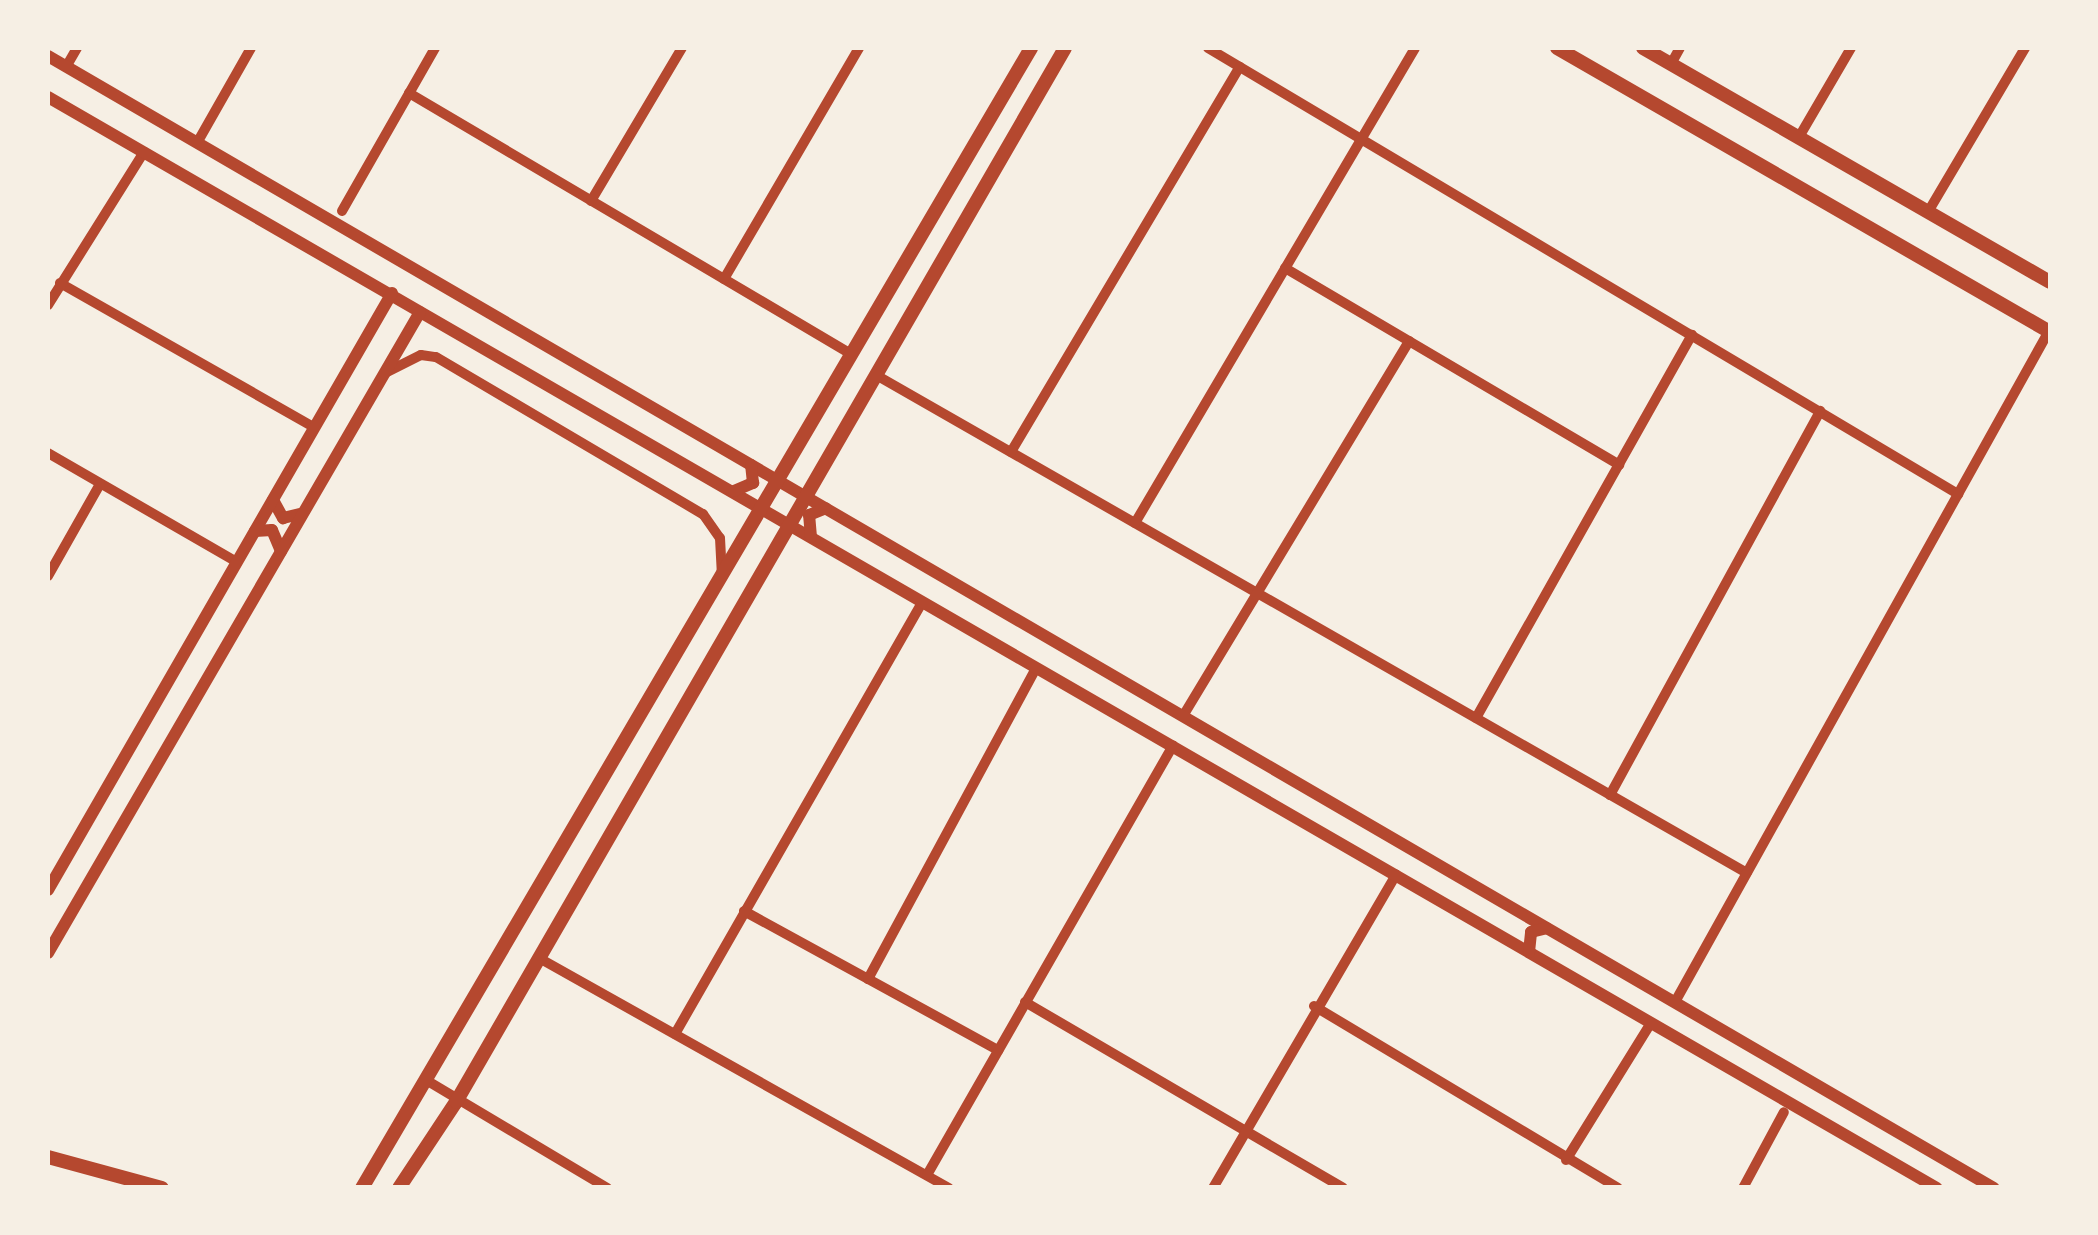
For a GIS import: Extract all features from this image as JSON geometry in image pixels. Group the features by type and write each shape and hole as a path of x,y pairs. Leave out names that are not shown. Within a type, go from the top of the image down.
{"main road":[{"path":"362,1188 1030,48"},
{"path":"402,1182 456,1102 1064,48"},
{"path":"1557,48 1584,55 2050,332"},
{"path":"1644,48 2050,282"},
{"path":"808,428 818,441 835,446"},
{"path":"48,1157 162,1188"}],"street":[{"path":"66,66 77,48"},
{"path":"197,143 251,48"},
{"path":"342,211 435,48"},
{"path":"591,201 682,48"},
{"path":"724,280 859,48"},
{"path":"1208,48 1958,494"},
{"path":"1135,523 1414,48"},
{"path":"1671,64 1680,48"},
{"path":"1799,137 1851,48"},
{"path":"1928,212 2025,48"},
{"path":"48,56 1994,1188"},
{"path":"1012,452 1240,66"},
{"path":"409,94 851,354"},
{"path":"48,97 1936,1188"},
{"path":"48,304 144,152"},
{"path":"1285,268 1618,465"},
{"path":"60,283 314,428"},
{"path":"49,884 392,293"},
{"path":"48,953 420,312"},
{"path":"1675,1002 2050,332"},
{"path":"1476,718 1692,335"},
{"path":"1183,716 1409,341"},
{"path":"384,374 421,355 436,357 703,514 720,538 722,575"},
{"path":"876,374 1747,873"},
{"path":"1610,795 1820,411"},
{"path":"48,453 237,562"},
{"path":"731,491 749,488 751,465"},
{"path":"48,576 100,484"},
{"path":"272,500 283,518 303,512"},
{"path":"812,538 806,521 826,508"},
{"path":"255,531 277,534 281,551"},
{"path":"674,1034 922,602"},
{"path":"868,979 1036,668"},
{"path":"927,1175 1173,746"},
{"path":"1213,1188 1314,1006 1396,875"},
{"path":"744,912 998,1050"},
{"path":"1505,938 1524,929 1522,913"},
{"path":"1529,952 1531,932 1547,928"},
{"path":"539,958 949,1188"},
{"path":"1025,1002 1343,1188"},
{"path":"1314,1006 1618,1188"},
{"path":"1566,1160 1651,1023"},
{"path":"426,1080 456,1102 607,1188"},
{"path":"1744,1188 1784,1112"}]}
